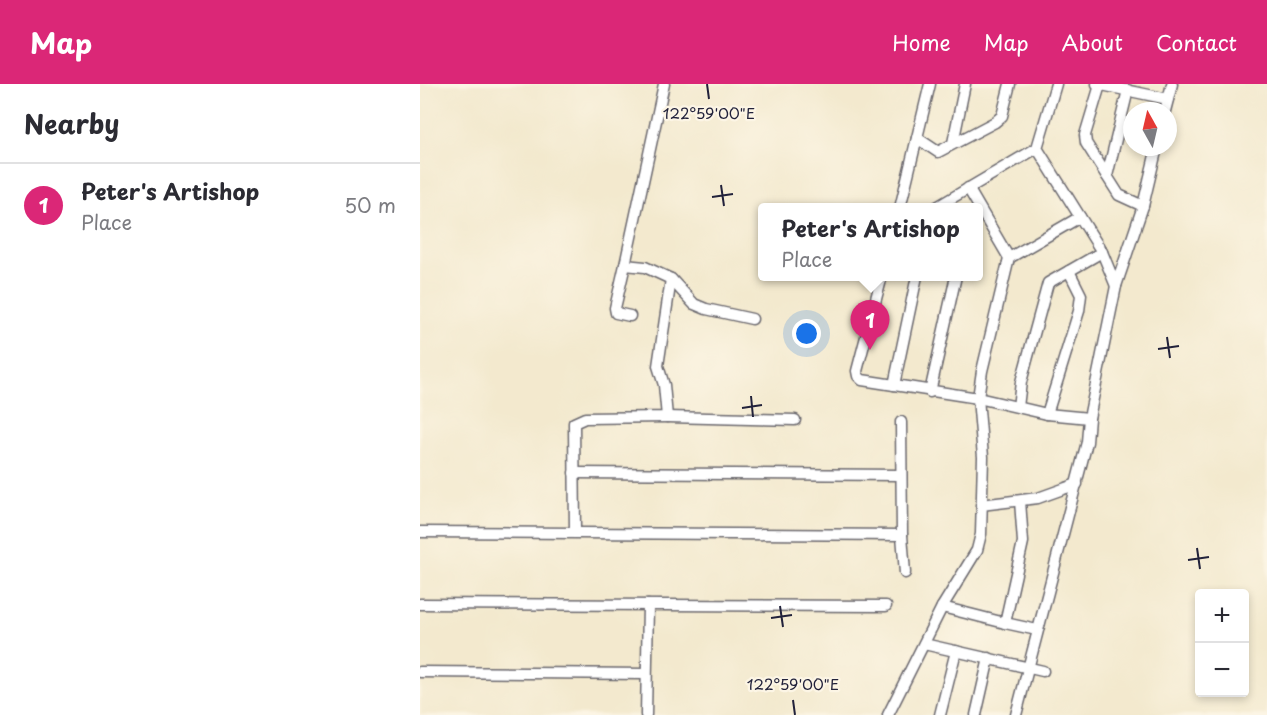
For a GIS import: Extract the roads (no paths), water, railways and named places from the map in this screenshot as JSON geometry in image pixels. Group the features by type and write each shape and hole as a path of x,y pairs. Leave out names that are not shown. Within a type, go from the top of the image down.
{"street":[{"path":"630,316 615,313 615,308 664,84"},
{"path":"901,203 930,84"},
{"path":"953,143 965,84"},
{"path":"917,138 938,152 995,122 1002,116 1010,84"},
{"path":"942,203 1037,148 1056,84"},
{"path":"1143,206 1119,195 1088,149 1085,135 1099,84 1168,99"},
{"path":"1167,102 1172,84"},
{"path":"1107,177 1128,90"},
{"path":"1037,148 1102,252 1116,286"},
{"path":"1016,715 1077,484 1116,286 1143,206 1155,156"},
{"path":"968,188 977,203"},
{"path":"892,712 942,607 977,550 983,521 981,505 983,457 978,398 982,371 1009,258 983,214"},
{"path":"1009,258 1080,217"},
{"path":"1018,407 1021,382 1048,283 1102,252"},
{"path":"625,265 645,267 670,279 699,306 752,319"},
{"path":"1047,414 1079,312 1081,295 1069,270"},
{"path":"667,417 664,385 658,366 670,279"},
{"path":"881,281 856,371 862,380 978,398 1047,414 1089,418"},
{"path":"894,385 916,281"},
{"path":"930,392 955,281"},
{"path":"575,532 574,425 578,420 667,417 795,420"},
{"path":"901,422 902,535 905,573"},
{"path":"574,473 901,475"},
{"path":"981,505 1038,498 1077,484"},
{"path":"1005,623 1023,542 1020,501"},
{"path":"420,532 902,535"},
{"path":"420,604 886,606"},
{"path":"646,715 648,605"},
{"path":"942,607 1037,630"},
{"path":"924,644 1043,671"},
{"path":"940,715 956,651"},
{"path":"976,715 989,658"},
{"path":"420,672 646,674"}],"place":[{"name":"Peter's Artishop","path":"870,350"}]}
